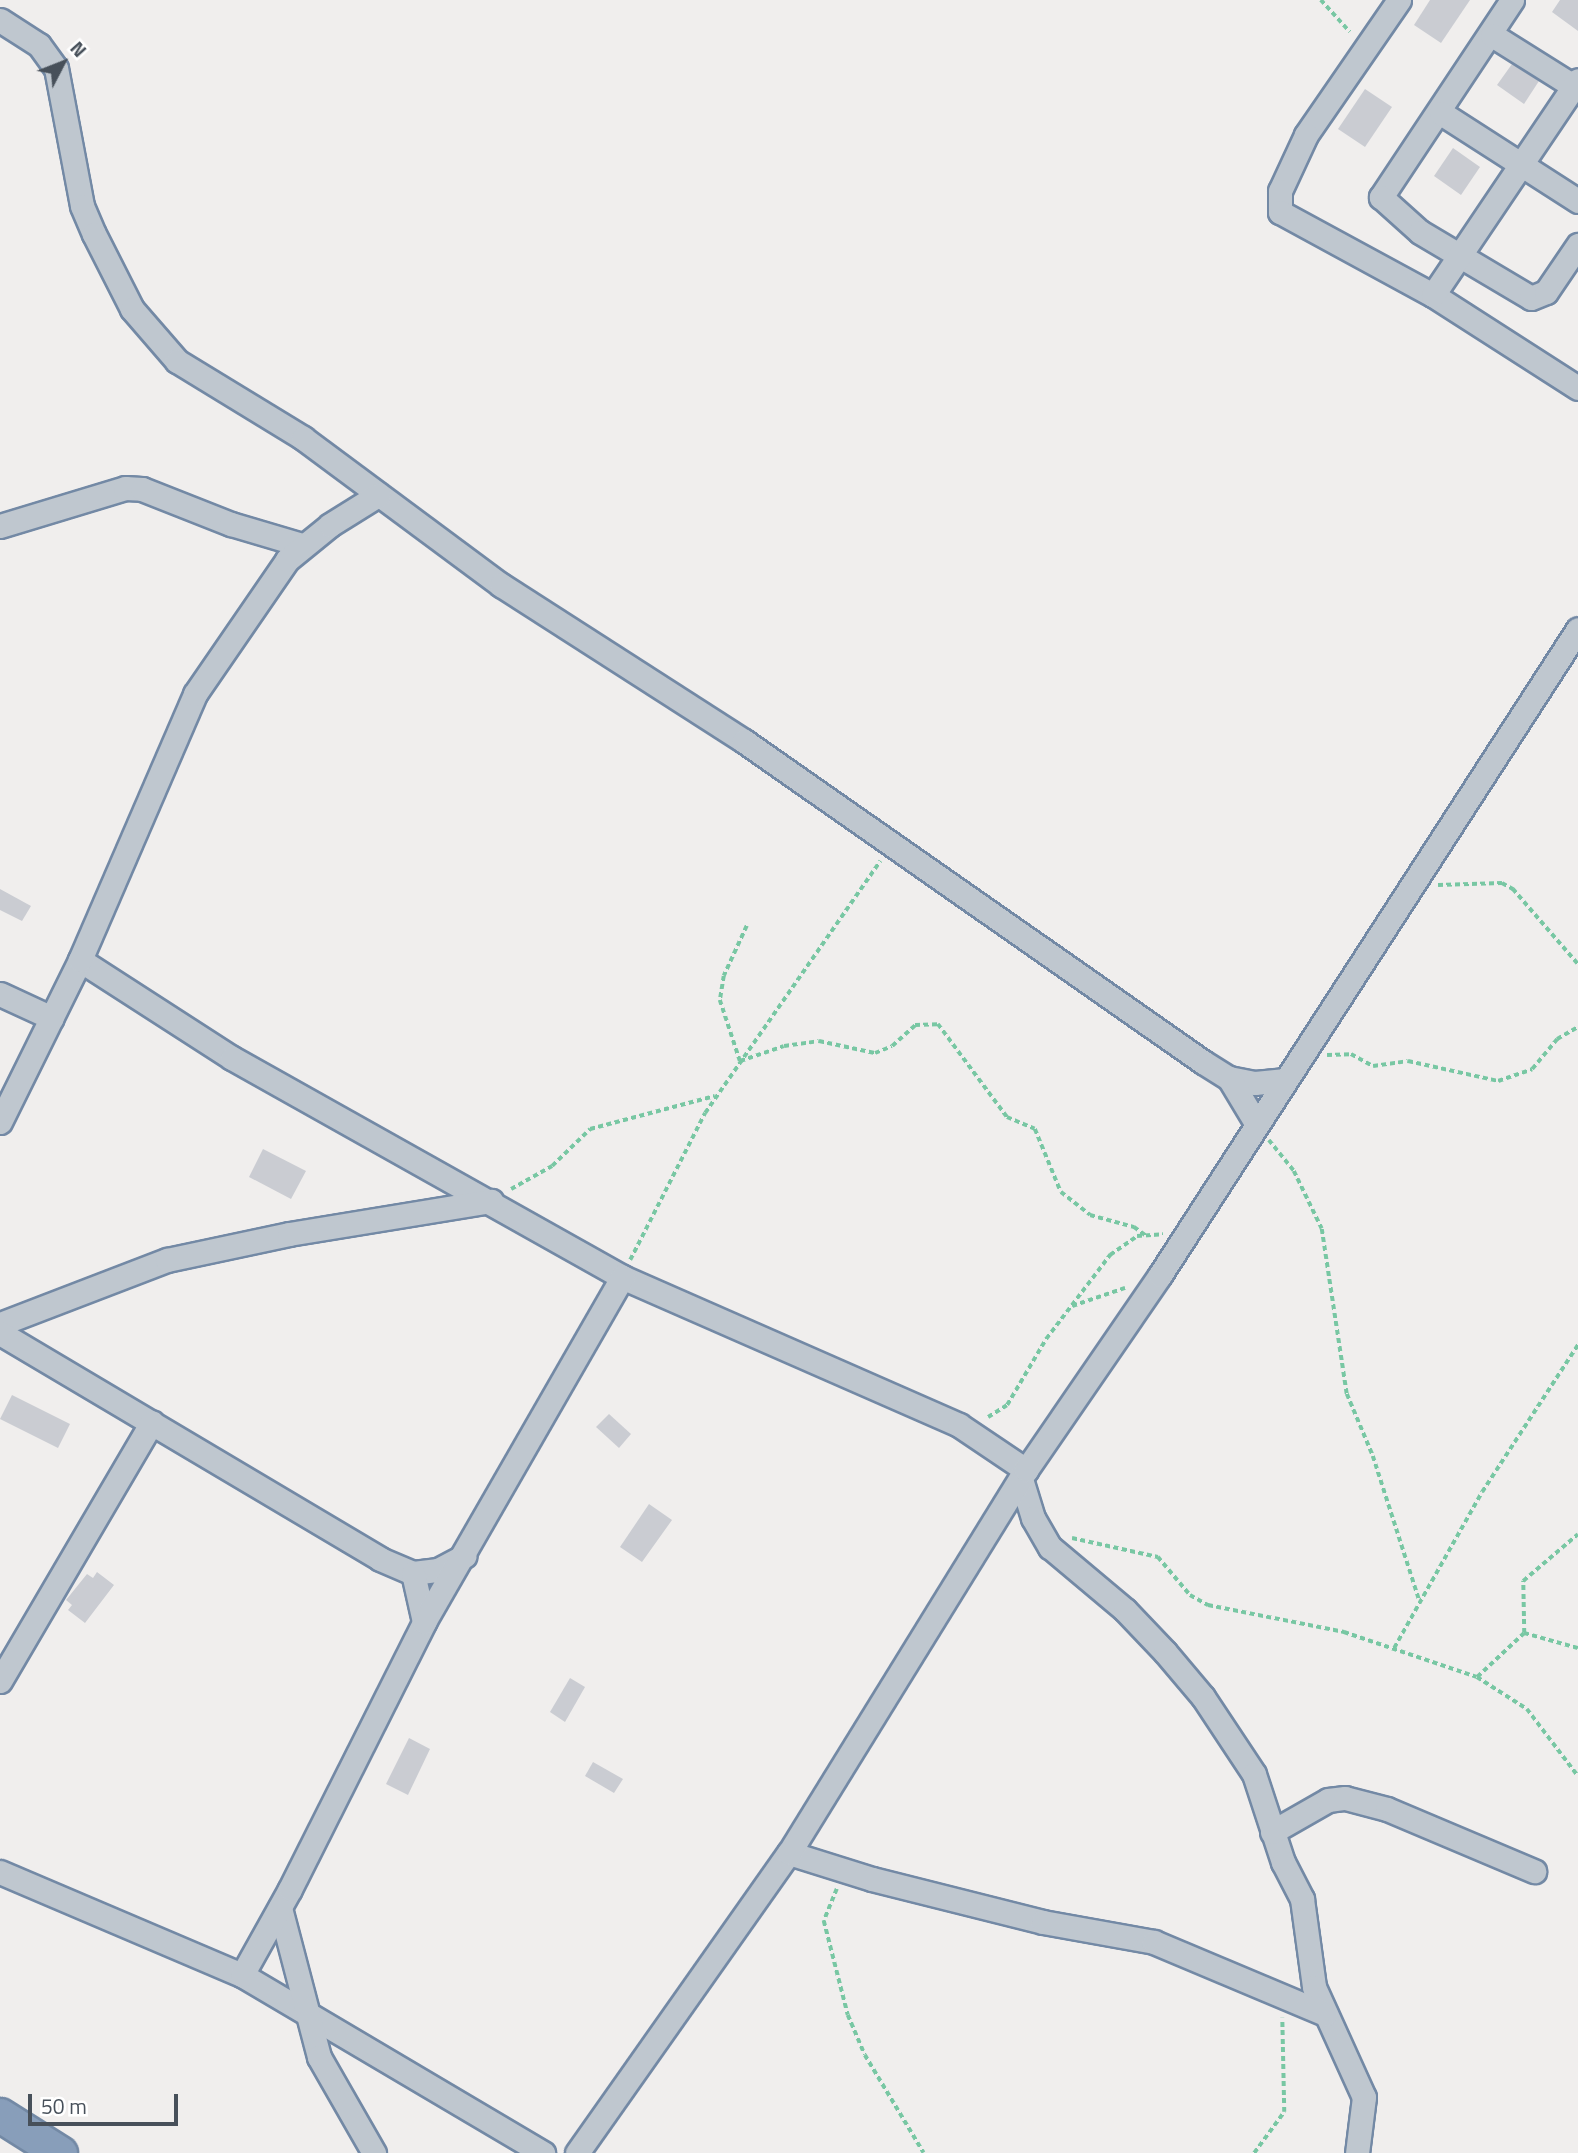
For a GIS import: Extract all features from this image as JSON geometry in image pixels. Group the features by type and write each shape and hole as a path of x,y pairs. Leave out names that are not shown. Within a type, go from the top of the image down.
{"highway":[{"path":"0,2115 60,2153"}],"street":[{"path":"1399,0 1306,135 1280,191 1280,212 1433,295 1578,388"},
{"path":"1513,0 1441,113 1381,197 1399,217 1510,288 1541,297 1578,245"},
{"path":"0,20 39,45 56,68 82,206 132,309 177,361 238,394 501,585 744,741 1229,1078 1255,1083 1290,1071"},
{"path":"1433,295 1520,164 1577,85 1492,35"},
{"path":"1441,113 1578,201"},
{"path":"0,526 125,488 142,489 231,524 302,545"},
{"path":"0,1122 80,960 195,694 302,545 378,495"},
{"path":"577,2153 789,1853 1024,1475 1160,1275 1578,629"},
{"path":"80,960 232,1058 491,1201 622,1277 958,1425 1024,1475 1039,1531 1062,1560 1125,1610 1203,1697 1254,1774 1272,1832 1302,1899 1310,1975 1364,2097 1357,2153"},
{"path":"0,994 52,1018"},
{"path":"1229,1078 1256,1123"},
{"path":"0,1324 167,1259 265,1238 491,1201"},
{"path":"242,1975 281,1908 424,1622 622,1277"},
{"path":"0,1333 380,1559 413,1573 438,1570 464,1556"},
{"path":"0,1681 152,1422"},
{"path":"413,1573 424,1622"},
{"path":"1272,1832 1328,1800 1345,1798 1387,1808 1534,1871"},
{"path":"789,1853 842,1870 1043,1922 1154,1942 1325,2014"},
{"path":"0,1872 242,1975 307,2010 543,2153"},
{"path":"281,1908 319,2057 373,2153"}],"path":[{"path":"1321,0 1366,50"},
{"path":"622,1277 660,1193 717,1096 891,845"},
{"path":"1410,886 1502,883 1525,898 1578,964"},
{"path":"740,1061 720,1000 724,976 747,926"},
{"path":"740,1061 785,1046 819,1041 875,1053 892,1046 915,1025 938,1024 1007,1117 1035,1129 1061,1192 1090,1215 1134,1227 1145,1235"},
{"path":"1290,1071 1347,1053 1369,1066 1408,1061 1498,1081 1532,1069 1557,1039 1578,1027"},
{"path":"491,1201 552,1166 590,1129 717,1096"},
{"path":"1256,1123 1294,1171 1322,1229 1347,1394 1373,1456 1420,1602"},
{"path":"958,1425 982,1420 1007,1405 1070,1307 1118,1247 1145,1235 1184,1236"},
{"path":"1070,1307 1160,1275"},
{"path":"1394,1648 1482,1492 1578,1345"},
{"path":"1039,1531 1158,1557 1190,1595 1208,1605 1344,1632 1477,1677 1527,1709 1578,1776"},
{"path":"1477,1677 1524,1633 1522,1583 1578,1534"},
{"path":"1524,1633 1578,1648"},
{"path":"842,1870 824,1921 848,2015 865,2055 924,2153"},
{"path":"1254,2153 1284,2112 1281,1996"}],"building":[{"path":"1430,0 1470,0 1441,43 1414,25"},
{"path":"1560,0 1578,0 1578,31 1552,12"},
{"path":"1512,64 1539,81 1524,104 1497,85"},
{"path":"1365,89 1392,107 1365,147 1338,129"},
{"path":"1453,148 1480,167 1461,195 1434,176"},
{"path":"0,889 31,906 22,921 0,910"},
{"path":"263,1149 306,1171 291,1199 249,1177"},
{"path":"12,1395 70,1424 58,1448 0,1419"},
{"path":"609,1414 631,1434 619,1448 596,1427"},
{"path":"649,1504 672,1520 642,1562 620,1547"},
{"path":"97,1572 114,1585 85,1623 68,1610 72,1605 66,1600 87,1574 93,1578"},
{"path":"570,1678 585,1687 565,1722 550,1712"},
{"path":"409,1738 430,1749 408,1795 386,1784"},
{"path":"593,1762 623,1779 614,1793 585,1776"}]}
